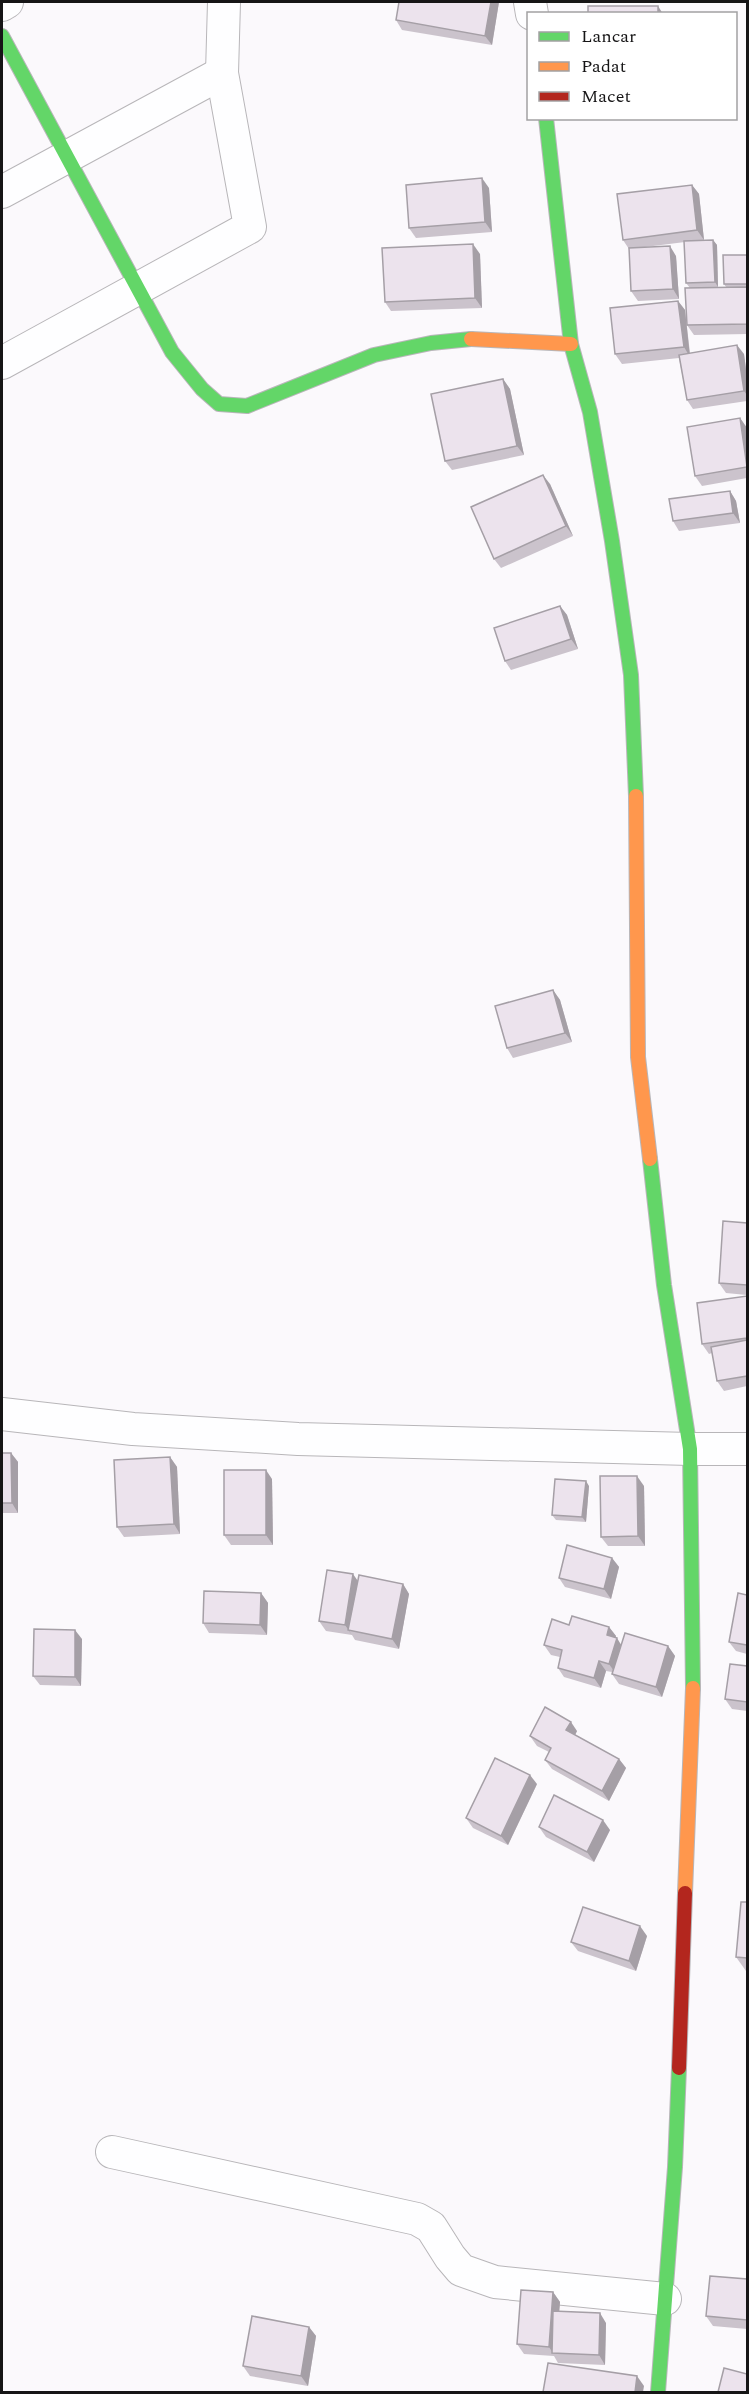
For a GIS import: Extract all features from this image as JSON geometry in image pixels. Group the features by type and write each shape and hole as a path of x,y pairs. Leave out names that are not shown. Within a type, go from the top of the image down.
{"street":[{"path":"2,5 7,2"},
{"path":"2,363 250,227 222,73 224,2"},
{"path":"2,36 172,352 202,389 219,404 248,406 374,355 431,343 482,338 571,344"},
{"path":"2,192 222,73"},
{"path":"546,120 571,344 592,424 631,675 637,820 638,1057 664,1285 690,1449 694,1667 675,2167 658,2392"},
{"path":"2,1414 133,1429 298,1439 747,1449"},
{"path":"112,2152 417,2218 431,2227 461,2270 495,2282 665,2300"}],"building":[{"path":"399,2 491,2 485,36 396,20"},
{"path":"588,6 658,6 658,12 588,12"},
{"path":"482,178 485,222 409,228 406,185"},
{"path":"692,185 697,230 623,240 617,194"},
{"path":"713,240 715,282 686,283 684,241"},
{"path":"473,244 475,298 385,302 382,248"},
{"path":"670,246 673,289 631,291 629,248"},
{"path":"723,255 747,255 747,284 724,284"},
{"path":"747,287 747,324 687,325 685,288"},
{"path":"678,301 684,347 615,354 610,308"},
{"path":"737,345 744,391 687,400 679,355"},
{"path":"503,379 517,446 445,461 431,394"},
{"path":"740,418 747,467 695,476 687,427"},
{"path":"543,475 566,526 494,559 471,507"},
{"path":"730,491 733,513 673,521 669,499"},
{"path":"560,606 571,639 505,661 494,628"},
{"path":"553,990 565,1033 507,1048 495,1006"},
{"path":"723,1221 747,1223 747,1285 719,1283"},
{"path":"747,1296 747,1338 702,1344 697,1303"},
{"path":"747,1340 747,1376 717,1381 711,1347"},
{"path":"2,1453 11,1453 12,1503 2,1503"},
{"path":"170,1457 174,1524 117,1527 114,1460"},
{"path":"224,1470 266,1470 266,1535 224,1535"},
{"path":"600,1476 637,1476 638,1536 601,1537"},
{"path":"555,1479 586,1481 582,1517 552,1515"},
{"path":"567,1545 612,1558 604,1589 559,1578"},
{"path":"327,1570 353,1574 345,1625 319,1621"},
{"path":"359,1575 403,1584 392,1639 348,1630"},
{"path":"204,1591 261,1593 260,1625 203,1623"},
{"path":"738,1593 747,1595 747,1645 729,1642"},
{"path":"572,1616 609,1627 607,1635 617,1638 609,1664 599,1661 594,1678 558,1668 562,1650 544,1645 552,1619 569,1625"},
{"path":"34,1629 75,1630 75,1677 33,1676"},
{"path":"625,1633 668,1646 656,1687 612,1674"},
{"path":"730,1664 747,1666 747,1702 725,1699"},
{"path":"545,1707 571,1722 566,1730 619,1759 602,1791 545,1760 551,1748 530,1736"},
{"path":"495,1758 530,1775 501,1836 466,1818"},
{"path":"554,1795 603,1820 587,1852 539,1827"},
{"path":"741,1902 747,1902 747,1958 736,1957"},
{"path":"583,1907 640,1926 629,1961 571,1942"},
{"path":"710,2276 747,2279 747,2320 706,2316"},
{"path":"521,2290 553,2292 549,2347 517,2344"},
{"path":"553,2311 600,2313 599,2355 552,2353"},
{"path":"252,2316 309,2327 301,2376 243,2366"},
{"path":"548,2363 637,2376 635,2392 543,2392"},
{"path":"724,2368 747,2374 747,2392 718,2392"}],"traffic: fast":[{"path":"2,36 172,352 202,389 219,404 247,406 374,355 431,343 471,339"},
{"path":"546,120 571,344 590,412 612,541 631,675 636,796"},
{"path":"650,1159 664,1285 690,1449 693,1688"},
{"path":"658,2392 675,2167 679,2068"}],"traffic: slow":[{"path":"471,339 571,344"},
{"path":"636,796 638,1057 650,1159"},
{"path":"685,1893 693,1688"}],"traffic: jam":[{"path":"679,2068 685,1893"}]}
